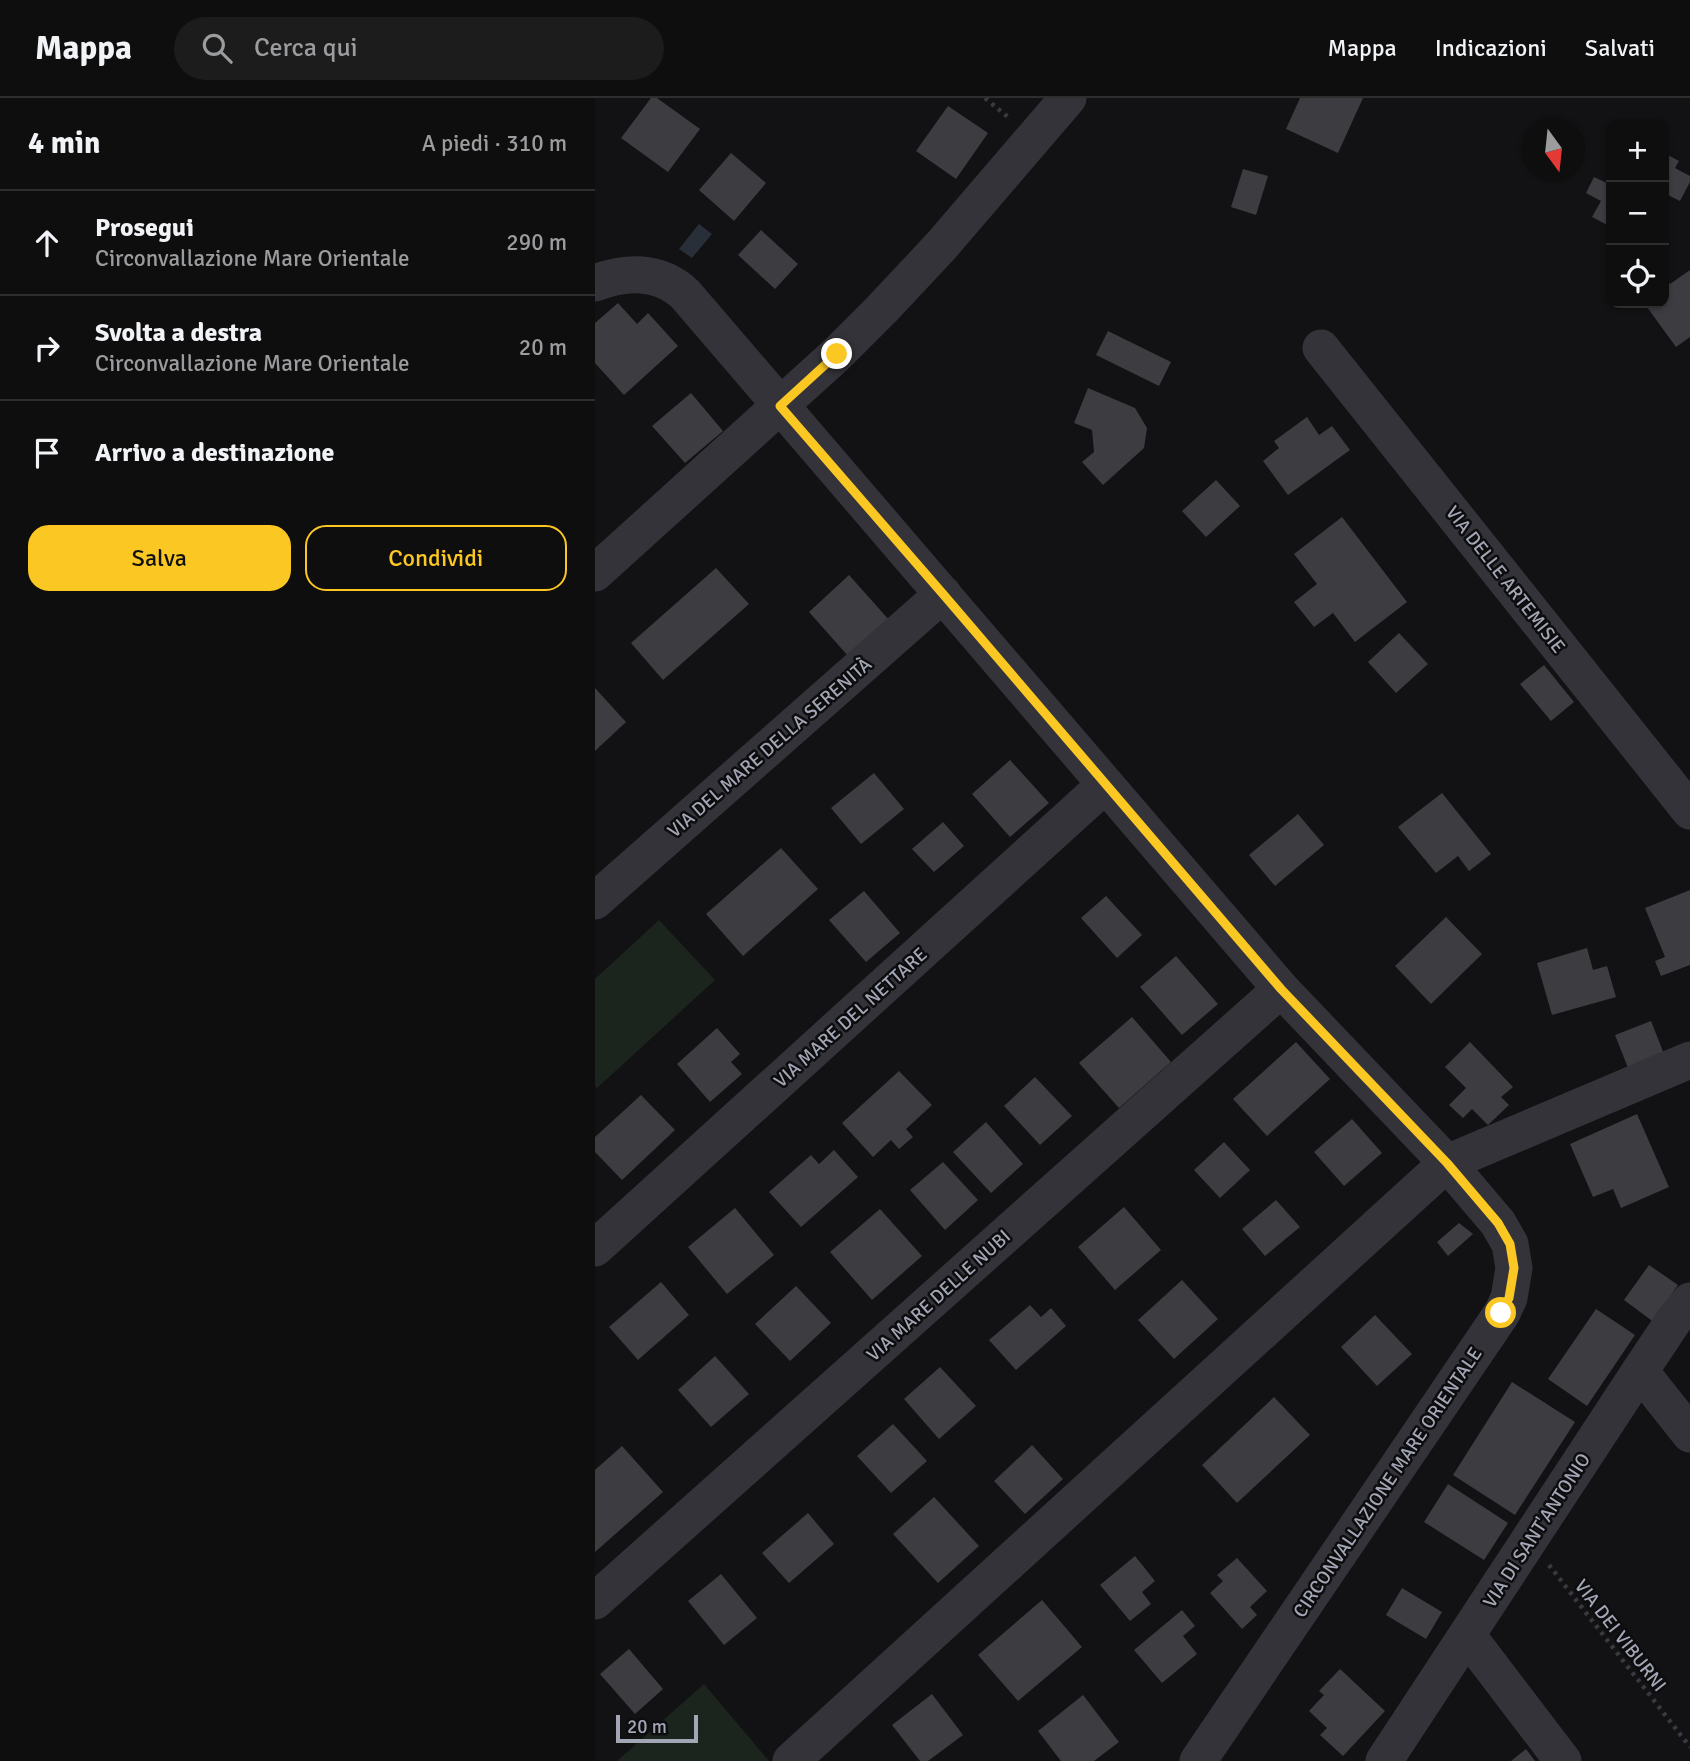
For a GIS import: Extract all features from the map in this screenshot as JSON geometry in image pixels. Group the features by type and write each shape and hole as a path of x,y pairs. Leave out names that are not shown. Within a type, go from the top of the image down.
{"street":[{"path":"595,573 837,354 941,246 1068,98"},
{"name":"CIRCONVALLAZIONE MARE ORIENTALE","path":"595,283 618,276 640,274 661,279 677,287 693,302 1281,989 1447,1163 1498,1223 1507,1238 1514,1268 1509,1298 1494,1325 1198,1761"},
{"name":"VIA DELLE ARTEMISIE","path":"1321,348 1690,811"},
{"name":"VIA DEL MARE DELLA SERENITÀ","path":"595,901 943,594"},
{"name":"VIA MARE DEL NETTARE","path":"595,1248 1105,785"},
{"name":"VIA MARE DELLE NUBI","path":"595,1601 1281,989"},
{"path":"790,1761 1447,1163 1690,1060"},
{"name":"VIA DI SANT'ANTONIO","path":"1384,1761 1640,1371 1690,1301"},
{"path":"1640,1371 1690,1434"},
{"path":"1467,1635 1563,1761"}],"path":[{"name":"VIA DEI VIBURNI","path":"1531,1539 1690,1747"}],"shaded area":[{"path":"699,224 712,234 692,258 679,249"},
{"path":"659,920 715,980 597,1088 595,979"},
{"path":"704,1684 769,1761 617,1761"}],"building":[{"path":"651,98 657,98 700,129 668,172 621,138"},
{"path":"1300,98 1363,98 1338,153 1286,129"},
{"path":"948,106 988,133 956,179 916,151"},
{"path":"731,153 766,183 734,221 699,190"},
{"path":"1669,156 1679,161 1675,168 1690,176 1690,182 1680,201 1669,196"},
{"path":"1243,169 1268,176 1256,215 1231,207"},
{"path":"1594,177 1606,183 1606,224 1592,217 1601,201 1586,193"},
{"path":"761,230 798,264 775,289 738,255"},
{"path":"1690,270 1690,337 1676,347 1648,308 1669,308 1670,284"},
{"path":"618,303 637,324 648,313 678,346 624,395 595,363 595,323"},
{"path":"1108,331 1171,362 1159,386 1096,355"},
{"path":"1088,388 1135,408 1147,428 1144,448 1103,485 1082,462 1094,452 1092,430 1074,423"},
{"path":"691,393 723,431 685,463 652,426"},
{"path":"1307,417 1319,435 1332,426 1350,450 1288,495 1263,461 1279,448 1274,441"},
{"path":"1216,480 1240,506 1206,537 1182,511"},
{"path":"1342,517 1407,602 1355,642 1333,613 1314,627 1294,602 1317,584 1294,554"},
{"path":"716,568 749,604 663,680 631,643"},
{"path":"849,575 890,621 849,657 809,612"},
{"path":"1399,633 1428,664 1396,693 1368,662"},
{"path":"1544,665 1574,702 1551,721 1520,684"},
{"path":"595,688 626,722 595,751"},
{"path":"1010,760 1049,803 1010,837 972,794"},
{"path":"874,773 904,809 861,844 831,808"},
{"path":"1442,793 1491,854 1469,871 1458,856 1436,873 1398,827"},
{"path":"1298,814 1324,845 1275,886 1249,855"},
{"path":"943,822 964,846 934,872 912,849"},
{"path":"781,848 818,889 743,956 706,914"},
{"path":"1690,890 1690,965 1661,976 1655,961 1665,957 1645,908"},
{"path":"864,891 900,933 866,962 829,920"},
{"path":"1106,896 1142,935 1117,958 1081,918"},
{"path":"1446,917 1482,954 1431,1004 1395,966"},
{"path":"1587,948 1593,970 1607,966 1616,997 1552,1015 1537,963"},
{"path":"1176,956 1218,1004 1182,1035 1140,987"},
{"path":"1132,1017 1171,1062 1119,1108 1079,1063"},
{"path":"1651,1021 1666,1059 1630,1073 1615,1035"},
{"path":"717,1028 740,1054 731,1062 742,1074 710,1102 677,1064"},
{"path":"1296,1042 1330,1079 1267,1136 1233,1099"},
{"path":"1470,1042 1513,1087 1501,1097 1509,1105 1488,1125 1472,1109 1463,1118 1449,1105 1466,1088 1445,1067"},
{"path":"899,1071 932,1105 906,1129 913,1137 899,1149 891,1140 873,1157 842,1123"},
{"path":"1035,1077 1072,1116 1040,1145 1004,1106"},
{"path":"641,1095 675,1130 622,1180 595,1152 595,1137"},
{"path":"1637,1114 1669,1187 1621,1208 1613,1189 1593,1197 1570,1144"},
{"path":"1352,1119 1382,1153 1344,1186 1314,1152"},
{"path":"986,1122 1023,1164 991,1193 953,1152"},
{"path":"1224,1142 1250,1170 1220,1198 1194,1170"},
{"path":"834,1150 858,1177 801,1227 769,1192 811,1155 819,1164"},
{"path":"943,1162 978,1200 945,1230 910,1190"},
{"path":"1276,1200 1300,1227 1265,1256 1242,1229"},
{"path":"1124,1207 1161,1250 1115,1290 1078,1247"},
{"path":"735,1208 774,1255 727,1294 688,1247"},
{"path":"880,1209 922,1256 872,1300 830,1252"},
{"path":"1459,1223 1473,1234 1448,1256 1437,1242"},
{"path":"1649,1265 1678,1285 1655,1323 1624,1300"},
{"path":"1182,1280 1218,1319 1174,1359 1138,1320"},
{"path":"661,1282 689,1315 638,1360 609,1327"},
{"path":"796,1286 831,1323 790,1361 755,1324"},
{"path":"1030,1305 1041,1317 1051,1308 1066,1326 1016,1370 989,1340"},
{"path":"1596,1309 1635,1335 1587,1406 1548,1379"},
{"path":"1375,1315 1412,1354 1377,1386 1341,1347"},
{"path":"715,1356 749,1394 711,1427 678,1390"},
{"path":"940,1367 976,1406 939,1439 904,1399"},
{"path":"1512,1382 1575,1422 1515,1515 1453,1475"},
{"path":"1274,1397 1310,1435 1237,1503 1202,1465"},
{"path":"893,1424 927,1461 891,1493 857,1456"},
{"path":"1032,1445 1063,1479 1025,1514 994,1481"},
{"path":"622,1446 663,1492 595,1552 595,1470"},
{"path":"1448,1484 1508,1523 1484,1560 1424,1522"},
{"path":"934,1497 979,1546 938,1583 893,1534"},
{"path":"808,1513 834,1544 789,1583 762,1553"},
{"path":"1135,1556 1155,1581 1142,1592 1151,1604 1130,1621 1100,1585"},
{"path":"1237,1558 1267,1591 1250,1607 1257,1615 1242,1629 1210,1593 1223,1581 1217,1575"},
{"path":"721,1574 757,1618 724,1645 688,1601"},
{"path":"1402,1588 1442,1612 1426,1639 1386,1615"},
{"path":"1042,1600 1082,1647 1018,1701 978,1655"},
{"path":"1182,1610 1195,1626 1183,1636 1197,1654 1162,1683 1134,1650"},
{"path":"629,1649 663,1689 635,1714 600,1674"},
{"path":"1340,1669 1385,1711 1343,1756 1320,1735 1327,1728 1309,1711 1324,1695 1319,1691"},
{"path":"932,1694 963,1735 928,1761 920,1761 892,1725"},
{"path":"1083,1695 1119,1742 1094,1761 1061,1761 1038,1731"},
{"path":"1526,1749 1535,1761 1511,1761"}],"route":[{"path":"837,354 780,406 1281,989 1447,1163 1498,1223 1510,1244 1514,1268 1509,1298 1501,1313"}]}
